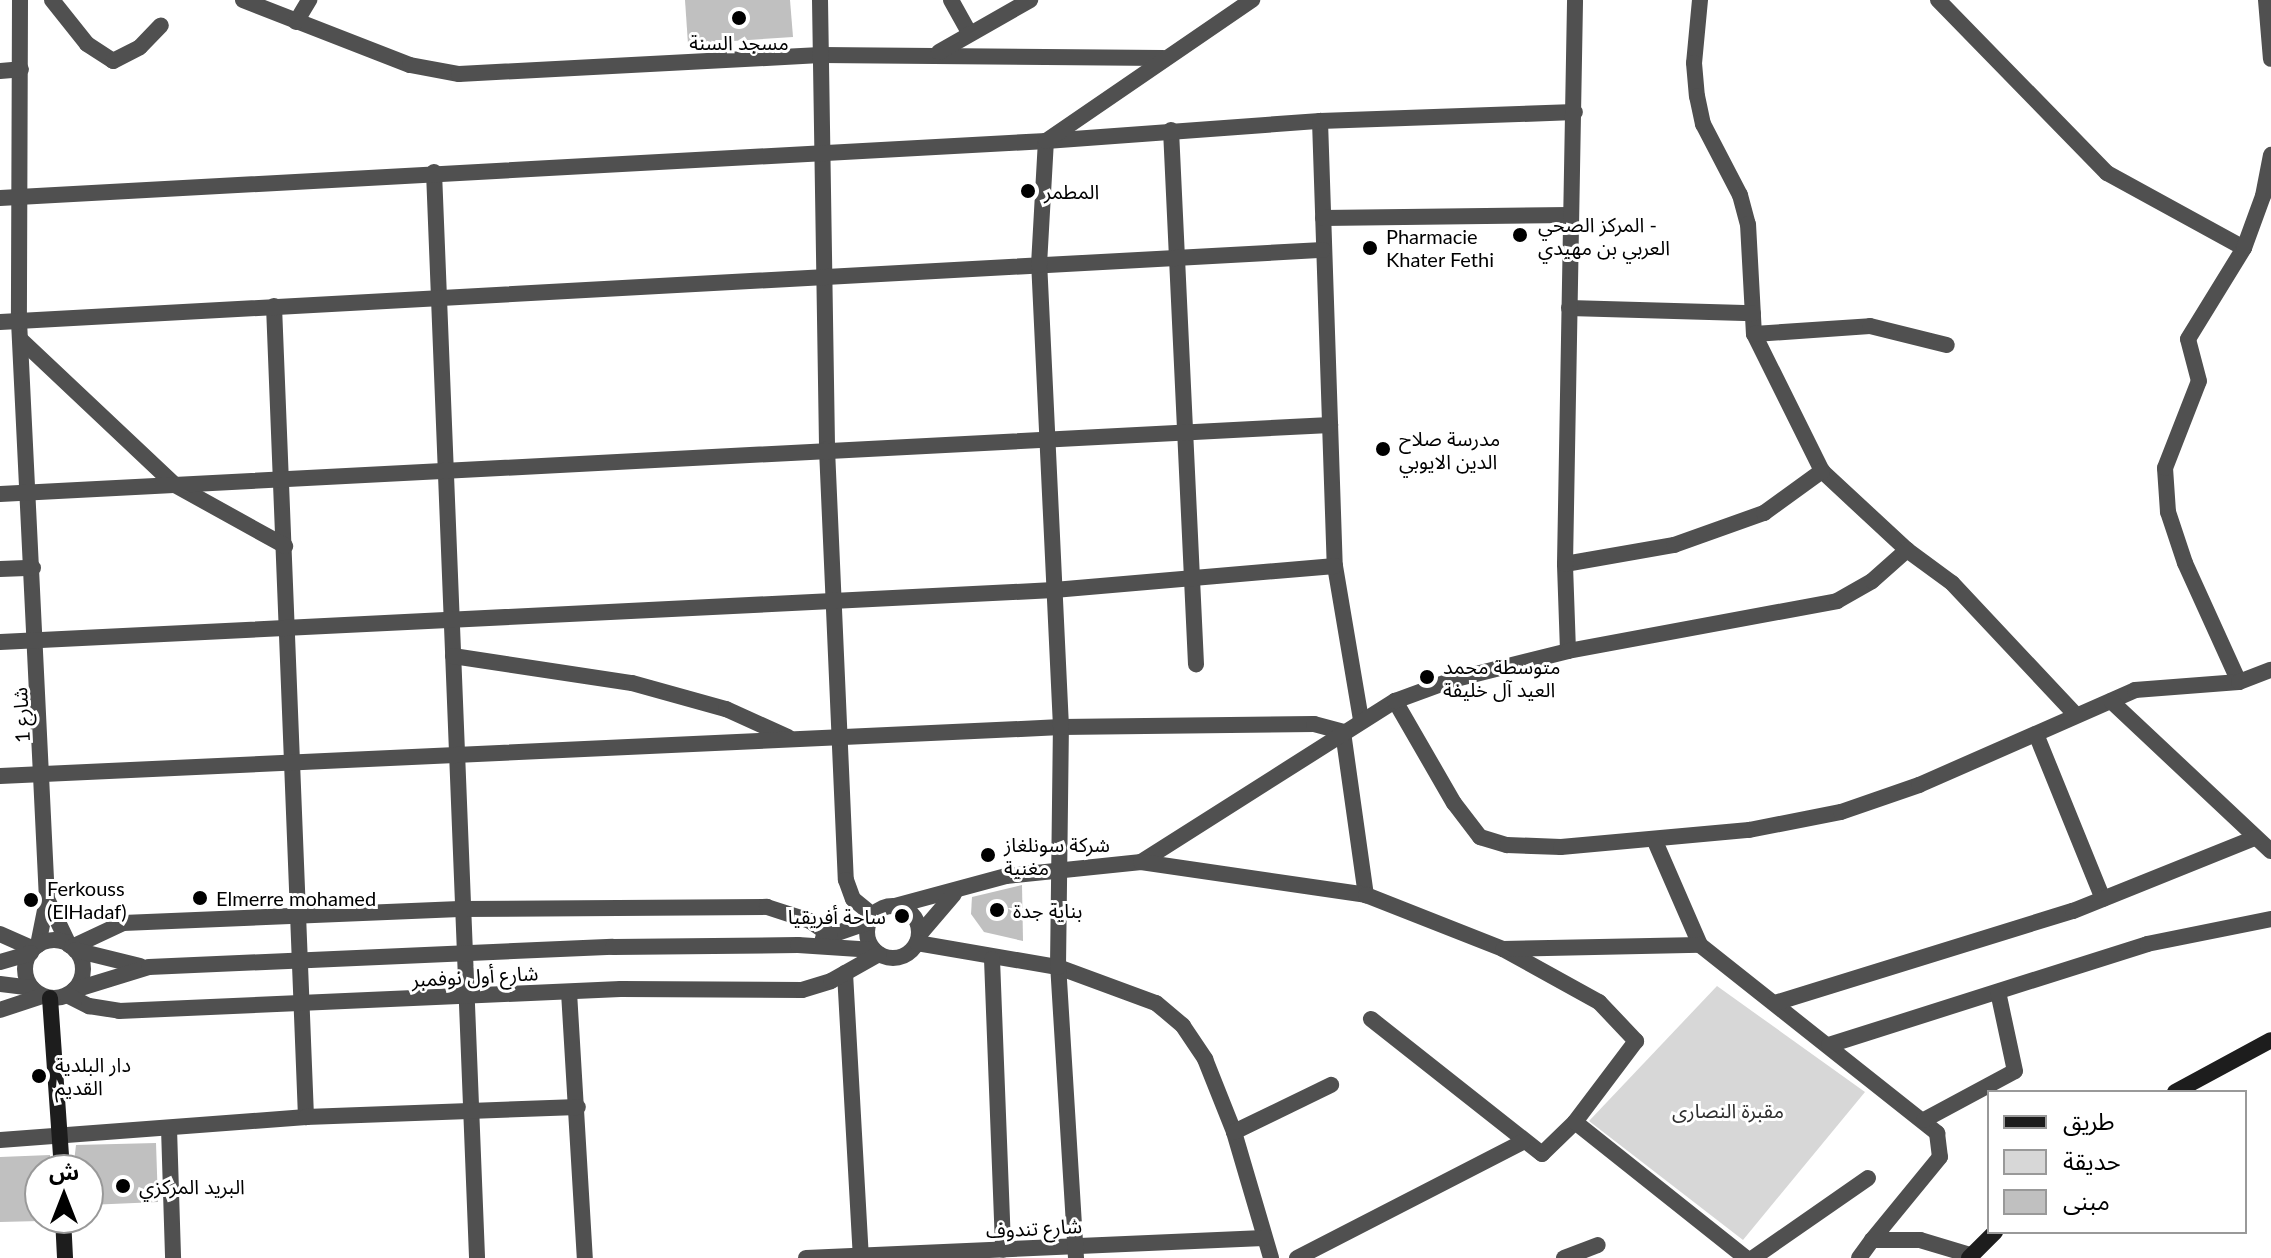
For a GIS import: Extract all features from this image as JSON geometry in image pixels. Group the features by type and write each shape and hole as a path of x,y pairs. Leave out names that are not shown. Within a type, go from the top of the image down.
{"street":[{"name":"شارع 1","path":"20,0 19,321 44,774 47,900 34,949"},
{"path":"52,0 87,44 113,61 140,47 161,25"},
{"path":"243,0 410,65 459,74 821,55 938,53 1163,58"},
{"path":"296,22 309,0"},
{"path":"820,0 825,152 827,449 847,887 871,918 867,937 877,952 900,957 955,893"},
{"path":"951,0 969,33"},
{"path":"938,53 1030,0"},
{"path":"1046,141 1163,58 1252,0"},
{"path":"1568,651 1565,564 1575,0"},
{"path":"1700,0 1694,63 1697,96 1703,124 1740,195 1748,224 1754,334 1822,471 1907,550 1952,583 2076,715"},
{"path":"1938,0 2107,173 2244,248"},
{"path":"2266,0 2271,59"},
{"path":"0,71 21,69"},
{"path":"0,198 1046,141 1320,121 1575,112"},
{"path":"1320,121 1335,566 1361,720"},
{"path":"1171,130 1196,664"},
{"path":"1046,141 1039,265 1061,727 1058,967 1076,1252"},
{"path":"2239,682 2185,563 2168,512 2165,468 2199,381 2188,339 2244,248 2263,196 2271,155"},
{"path":"434,172 442,469 458,758 460,909 477,1258"},
{"path":"1323,218 1570,215"},
{"path":"0,322 824,274 1323,250"},
{"path":"274,306 296,763 306,1117"},
{"path":"1569,308 1753,313"},
{"path":"1754,334 1870,326 1947,345"},
{"path":"20,339 175,485 285,546"},
{"path":"0,494 281,477 1330,425"},
{"path":"1565,564 1674,545 1764,513 1822,471"},
{"path":"1141,862 1395,701 1452,680 1568,651 1837,601 1872,581 1907,550"},
{"path":"0,642 1054,590 1191,582 1335,566"},
{"path":"0,569 33,568"},
{"path":"453,656 632,683 726,709 790,738"},
{"path":"1395,701 1480,837 1507,845 1561,847 1749,830 1841,812 1919,785 2135,690 2239,682 2271,670"},
{"path":"2111,701 2271,851"},
{"path":"0,776 458,758 790,738 1061,727 1314,724 1343,732"},
{"path":"1343,732 1366,895"},
{"path":"2036,734 2103,899"},
{"path":"1775,1003 1914,964 2103,899 2255,838"},
{"path":"1654,839 1700,945 1924,1120 1941,1143 1940,1157 1859,1258"},
{"path":"871,918 895,906 955,893 1006,876 1141,862 1366,895 1503,949 1599,1002 1633,1033 1634,1048 1575,1122 1542,1154 1371,1019"},
{"name":"شارع 1","path":"47,900 72,948"},
{"path":"895,906 910,913 918,939"},
{"path":"0,962 53,941 72,948 123,923 460,909 767,907 810,921 830,935"},
{"name":"شارع أول نوفمبر","path":"798,945 871,918"},
{"path":"1829,1045 2147,944 2271,919"},
{"path":"0,934 34,949"},
{"path":"918,939 992,959 1058,967 1156,1003 1183,1026 1205,1059 1234,1132 1271,1258"},
{"name":"شارع أول نوفمبر","path":"0,1010 149,967 463,953 798,945 877,952"},
{"path":"1503,949 1700,945"},
{"path":"53,993 82,975 72,948"},
{"name":"شارع أول نوفمبر","path":"72,948 149,967"},
{"path":"34,949 25,967 53,993 62,1154"},
{"name":"شارع أول نوفمبر","path":"0,984 53,993 99,1009 119,1011 569,992 802,990 845,973 877,952"},
{"path":"992,959 1003,1250"},
{"path":"845,973 861,1257"},
{"path":"569,992 585,1258"},
{"path":"1924,1120 2015,1071 1998,992"},
{"path":"2179,1090 2271,1040"},
{"path":"1234,1132 1331,1085"},
{"path":"0,1140 61,1138 306,1117 578,1107"},
{"path":"1575,1122 1746,1258"},
{"path":"169,1128 173,1258"},
{"path":"1297,1258 1523,1142"},
{"path":"1753,1258 1868,1178"},
{"path":"64,1234 65,1258"},
{"path":"1872,1240 1920,1240 1970,1256 1993,1234"},
{"name":"شارع تندوف","path":"806,1258 1003,1250 1076,1252 1264,1238"},
{"path":"1564,1258 1598,1245"}],"green space":[{"name":"مقبرة النصارى","path":"1717,986 1865,1092 1743,1240 1589,1121"}],"building":[{"name":"مسجد السنة","path":"685,0 790,0 793,37 688,44"},
{"name":"بناية جدة","path":"1022,885 1023,941 984,932 971,914 972,897"},
{"name":"البريد المركزي","path":"156,1143 158,1202 104,1204 104,1154 75,1154 76,1145"},
{"path":"24,1156 24,1221 0,1222 0,1157"}],"place":[{"name":"مسجد السنة","path":"739,18"},
{"name":"المطمر","path":"1028,191"},
{"name":"المركز الصحي - العربي بن مهيدي","path":"1520,235"},
{"name":"Pharmacie Khater Fethi","path":"1370,248"},
{"name":"مدرسة صلاح الدين الايوبي","path":"1383,449"},
{"name":"متوسطة محمد العيد آل خليفة","path":"1427,677"},
{"name":"شركة سونلغاز مغنية","path":"988,855"},
{"name":"Elmerre mohamed","path":"200,898"},
{"name":"Ferkouss (ElHadaf)","path":"31,900"},
{"name":"بناية جدة","path":"997,910"},
{"name":"ساحة أفريقيا","path":"902,916"},
{"name":"دار البلدية القديم","path":"39,1076"},
{"name":"البريد المركزي","path":"123,1186"}]}
